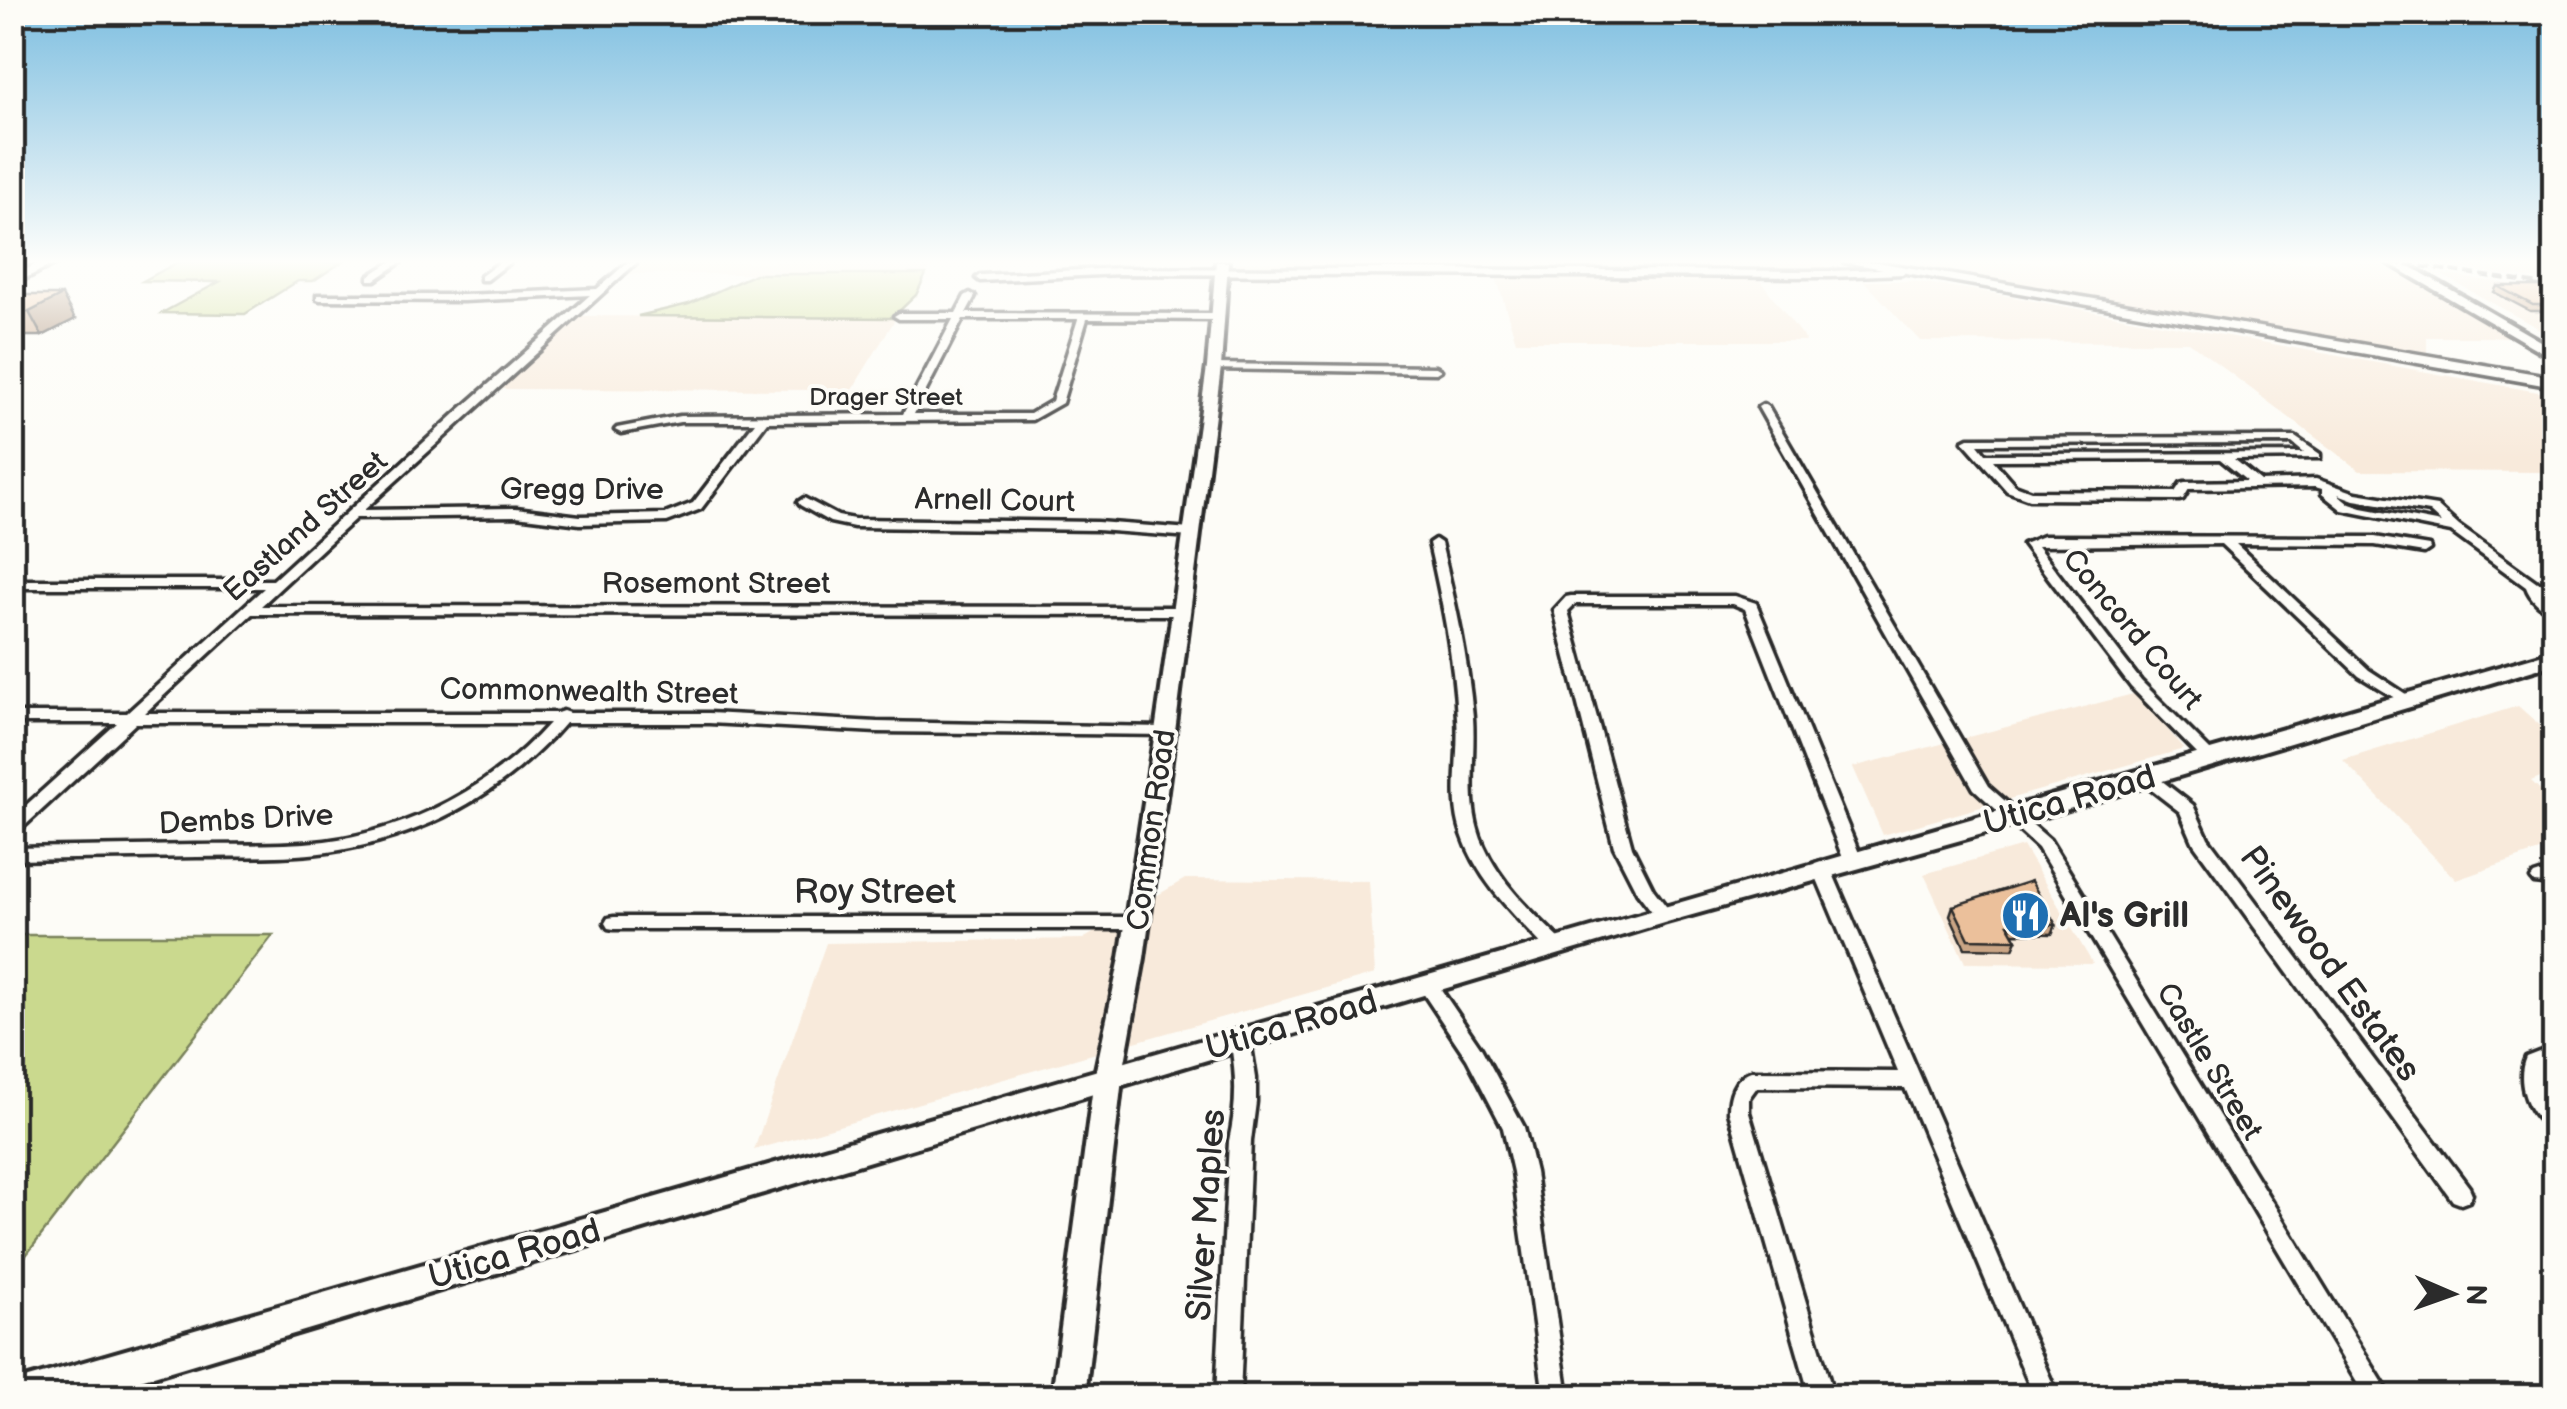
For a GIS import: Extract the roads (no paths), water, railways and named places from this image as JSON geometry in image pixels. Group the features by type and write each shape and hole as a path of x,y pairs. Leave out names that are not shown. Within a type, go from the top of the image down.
{"main road":[{"path":"2235,328 2554,382"},
{"path":"2507,328 2554,355"},
{"name":"Utica Road","path":"28,1396 1821,867 2013,817 2554,657"}],"street":[{"name":"Eastland Street","path":"12,828 560,328"},
{"path":"906,419 954,328"},
{"name":"Drager Street","path":"622,430 680,420 1023,418 1048,411 1057,403 1080,328"},
{"name":"Common Road","path":"1068,1396 1108,1078 1137,923 1165,732 1214,367 1216,328"},
{"path":"1214,367 1436,370"},
{"name":"Castle Street","path":"1763,407 1982,788 2050,854 2379,1396"},
{"name":"Gregg Drive","path":"356,514 516,512 580,520 667,518 696,506 762,419"},
{"path":"1983,457 2316,456 2295,440 1969,441 1983,457 2011,488 2028,496 2179,496 2186,486 2316,484 2354,496 2433,509 2532,585 2554,594"},
{"path":"2224,456 2256,483"},
{"path":"2316,484 2346,507 2360,512 2456,529"},
{"name":"Arnell Court","path":"804,502 834,519 876,524 1098,526 1191,533"},
{"name":"Concord Court","path":"2210,758 2136,684 2030,544 2044,540 2376,541 2424,549"},
{"path":"2224,540 2364,672 2408,700"},
{"path":"1435,544 1456,641 1466,718 1465,812 1470,832 1511,902 1555,946"},
{"path":"12,584 279,584"},
{"path":"2532,585 2535,595 2554,609"},
{"path":"1662,914 1623,847 1561,610 1571,600 1735,600 1752,606 1852,858"},
{"name":"Rosemont Street","path":"250,610 1181,611"},
{"name":"Commonwealth Street","path":"12,718 563,716 1165,732"},
{"name":"Dembs Drive","path":"12,854 283,849 360,840 444,810 485,788 526,760 563,716"},
{"name":"Pinewood Estates","path":"2146,776 2192,816 2200,840 2461,1194"},
{"path":"1821,867 2046,1396"},
{"name":"Roy Street","path":"614,923 1137,923"},
{"path":"1427,984 1474,1054 1513,1127 1524,1172 1556,1396"},
{"name":"Silver Maples","path":"1228,1396 1240,1141 1248,1099 1240,1040"},
{"path":"2554,1054 2533,1063 2528,1080 2533,1094 2554,1121"},
{"path":"1822,1396 1739,1112 1739,1096 1751,1079 1911,1080"}],"place":[{"name":"Al's Grill","path":"2025,915"}]}
